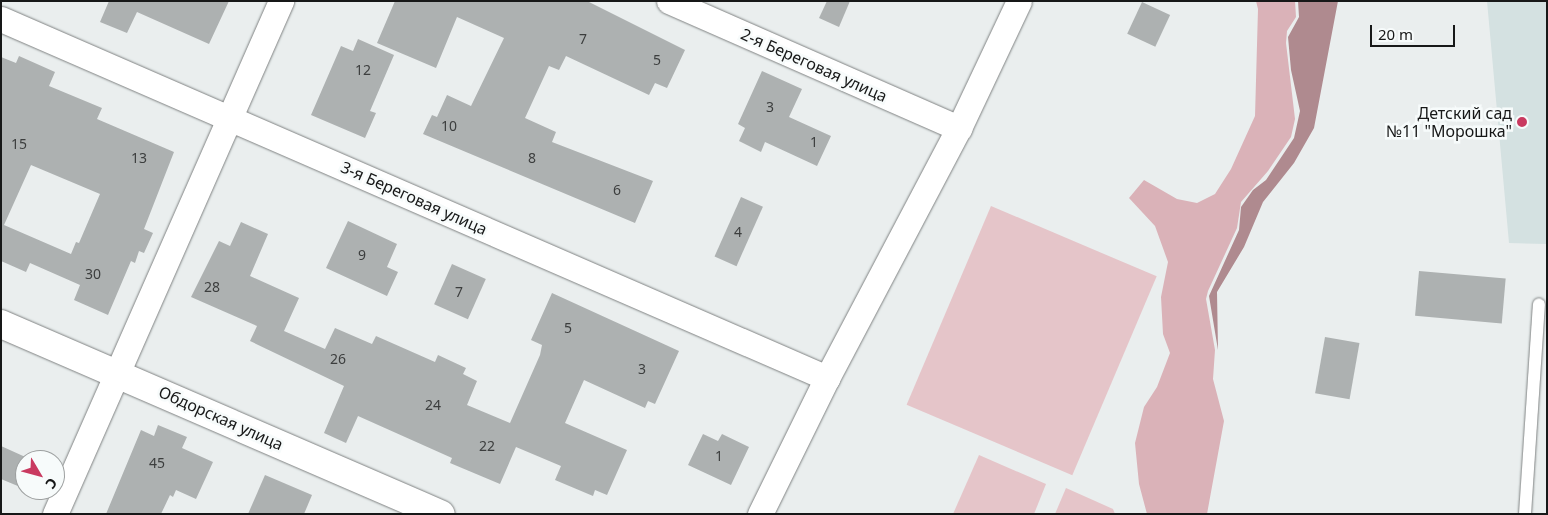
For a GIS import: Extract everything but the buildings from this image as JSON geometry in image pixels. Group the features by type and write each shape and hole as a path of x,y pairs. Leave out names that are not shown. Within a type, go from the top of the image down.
{"street":[{"path":"55,514 280,1"},
{"name":"2-я Береговая улица","path":"669,1 959,128"},
{"path":"760,514 827,378 959,128 1019,1"},
{"name":"3-я Береговая улица","path":"1,19 827,378"},
{"name":"Обдорская улица","path":"1,324 441,514"}],"lane":[{"path":"1525,514 1539,304"}],"shaded area":[{"path":"1256,1 1295,1 1296,17 1287,31 1286,43 1295,119 1291,137 1268,171 1241,202 1237,228 1206,299 1215,350 1213,379 1224,421 1207,514 1147,514 1139,484 1135,443 1144,407 1157,387 1170,353 1163,334 1161,297 1168,262 1155,226 1129,198 1144,180 1177,199 1197,203 1215,194 1231,169 1255,116 1258,9"},
{"path":"1298,1 1338,1 1314,128 1294,163 1263,202 1244,247 1217,292 1218,350 1209,296 1239,230 1241,207 1253,190 1266,180 1294,138 1300,111 1291,70 1288,37 1299,17"},
{"name":"Детский сад №11 \"Морошка\"","path":"1487,1 1547,1 1547,244 1509,243"},
{"path":"991,206 1157,276 1072,475 907,405"},
{"path":"979,455 1046,484 1034,514 953,514"},
{"path":"1066,488 1113,509 1115,514 1055,514"}],"place":[{"name":"Детский сад №11 \"Морошка\"","path":"1522,122"}]}
